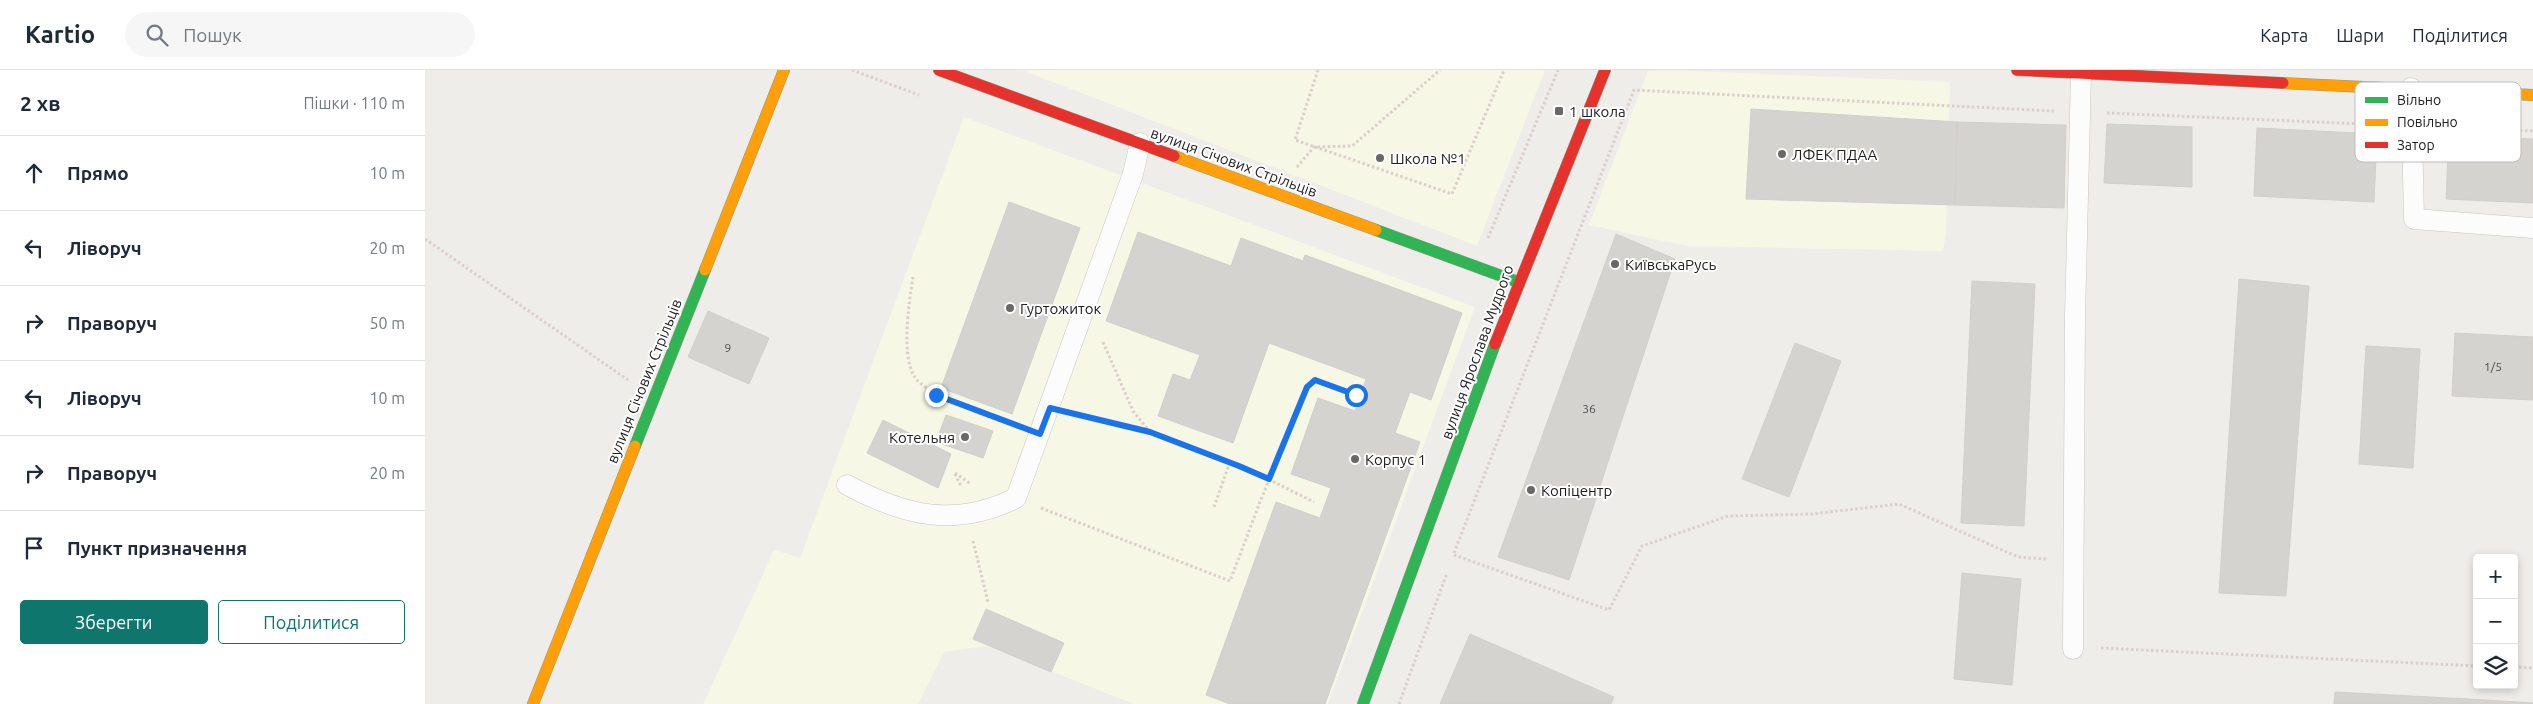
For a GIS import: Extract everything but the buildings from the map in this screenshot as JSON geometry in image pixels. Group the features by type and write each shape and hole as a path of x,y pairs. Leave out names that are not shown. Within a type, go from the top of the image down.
{"street":[{"name":"вулиця Січових Стрільців","path":"533,704 784,70"},
{"name":"вулиця Січових Стрільців","path":"939,70 1518,282"},
{"name":"вулиця Ярослава Мудрого","path":"1363,704 1518,282 1605,70"},
{"path":"2017,70 2355,86"}],"lane":[{"path":"2073,648 2081,74"},
{"path":"847,485 881,503 940,517 993,510 1016,498 1139,157 1140,143"},
{"path":"2413,162 2414,219 2533,228"}],"path":[{"path":"1318,70 1295,140 1452,194 1504,70"},
{"path":"1271,192 1314,147 1352,146 1440,70"},
{"path":"1399,704 1454,555 1635,90"},
{"path":"425,239 653,397"},
{"path":"913,277 908,318 907,350 914,376 936,395 1040,434"},
{"path":"1101,336 1133,412 1150,432"},
{"path":"955,473 978,488 1016,498 1230,581 1307,387 1315,380 1356,395"},
{"path":"1050,408 1150,432 1230,462 1314,502"},
{"path":"1213,508 1230,462"},
{"path":"1454,555 1609,610 1642,546 1728,516 1812,514 1899,504 2018,557 2063,559 2073,556"},
{"path":"2073,648 2473,666"},
{"path":"2518,667 2533,668"}],"shaded area":[{"name":"Школа №1","path":"1022,70 1545,70 1477,246"},
{"name":"ЛФЕК ПДАА","path":"1672,70 1950,82 1946,233 1943,251 1687,246 1589,225 1648,71"},
{"path":"964,117 1475,307 1328,704 1134,704 986,646 944,652 918,704 703,704 774,550 800,558"}],"traffic: fast":[{"path":"1376,230 1518,282"},
{"path":"635,446 705,270"},
{"path":"1363,704 1495,344"}],"traffic: slow":[{"path":"705,270 784,70"},
{"path":"2283,83 2355,86"},
{"path":"2521,94 2533,95"},
{"path":"1174,156 1376,230"},
{"path":"533,704 635,446"}],"traffic: jam":[{"path":"939,70 1174,156"},
{"path":"1495,344 1605,70"},
{"path":"2017,70 2283,83"}],"place":[{"name":"1 школа","path":"1559,111"},
{"name":"ЛФЕК ПДАА","path":"1782,154"},
{"name":"Школа №1","path":"1380,158"},
{"name":"КиївськаРусь","path":"1615,264"},
{"name":"Гуртожиток","path":"1010,308"},
{"name":"Котельня","path":"965,437"},
{"name":"Корпус 1","path":"1355,459"},
{"name":"Копіцентр","path":"1531,490"}],"route":[{"path":"936,395 1001,421 1040,434 1050,408 1150,432 1269,479 1307,387 1315,380 1356,395"}]}
